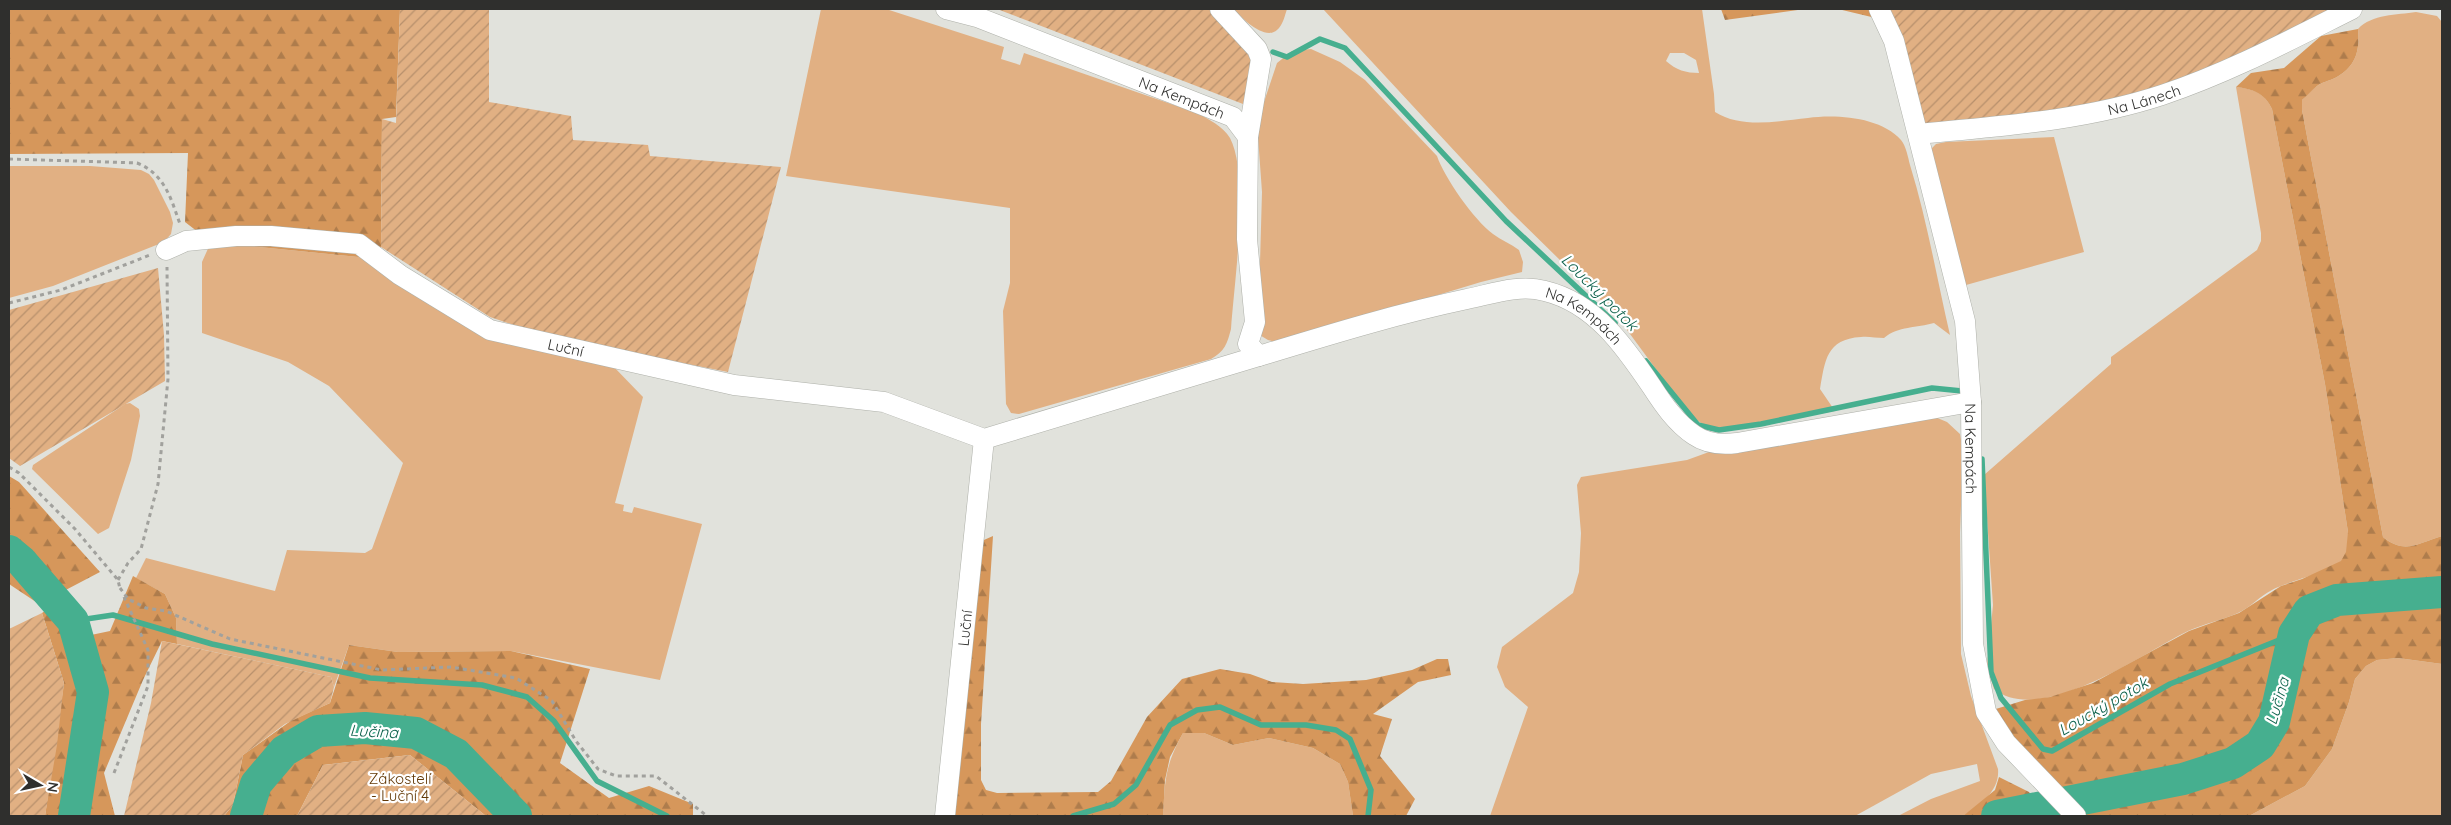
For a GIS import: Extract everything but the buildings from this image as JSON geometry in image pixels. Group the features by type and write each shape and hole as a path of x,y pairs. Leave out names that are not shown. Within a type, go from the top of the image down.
{"street":[{"name":"Na Kempách","path":"946,9 977,17 1233,117 1248,137"},
{"path":"984,439 1259,356 1248,344 1255,322 1247,239 1248,137 1260,59 1257,49 1220,9"},
{"path":"1879,9 1894,41 1965,321 1971,402"},
{"name":"Na Lánech","path":"1918,134 2056,121 2162,95 2260,55 2352,9"},
{"name":"Luční","path":"166,250 186,241 236,236 271,236 359,244 400,275 490,330 734,385 884,402 984,439 945,816"},
{"name":"Na Kempách","path":"1259,356 1410,311 1513,289 1544,290 1570,300 1590,313 1609,330 1629,354 1665,406 1694,435 1722,445 1971,402 1973,644 1986,712 2006,743 2076,816"}],"path":[{"path":"9,159 137,163 149,168 168,190 186,241"},
{"path":"9,303 61,290 148,255 166,250 169,328 168,379 158,484 141,549 128,563 118,580"},
{"path":"9,467 19,473 75,529 118,580 148,650 148,686 114,773"},
{"path":"120,588 128,599 146,608 166,611 230,638 382,670 451,667 516,678 552,701 576,741 598,769 616,776 656,776 707,816"}],"green space":[{"path":"9,9 400,9 396,117 382,119 381,247 378,259 211,242 185,222 188,153 9,154"},
{"path":"400,9 489,9 489,102 571,116 573,140 648,145 650,156 781,167 728,372 550,337 490,317 381,247 382,119 396,123"},
{"path":"821,9 886,9 1004,47 1001,59 1020,65 1024,53 1197,113 1219,126 1230,138 1236,155 1240,203 1231,329 1227,343 1222,350 1211,359 1019,414 1011,413 1006,404 1003,311 1010,283 1010,208 786,176"},
{"path":"997,9 1217,9 1258,59 1243,104"},
{"path":"1234,9 1287,9 1284,20 1279,28 1272,33 1266,33 1242,18"},
{"path":"1323,9 1702,9 1715,112 1737,121 1748,122 1844,117 1882,126 1901,140 1907,152 1922,207 1950,335 1934,323 1901,329 1884,338 1861,337 1841,342 1829,353 1820,389 1835,411 1729,430 1712,428 1689,414 1616,315 1511,212","holes":["1670,53 1684,53 1696,60 1699,73 1681,70 1666,61"]},
{"path":"1721,9 1805,9 1725,20"},
{"path":"1838,9 1879,9 1884,20"},
{"path":"1879,9 2352,9 2162,95 1918,134"},
{"path":"2416,12 2437,16 2442,22 2442,536 2412,546 2405,546 2398,545 2383,537 2302,110 2302,100 2313,89 2348,69 2357,51 2358,29 2364,24 2370,20 2385,16"},
{"path":"2358,29 2357,51 2348,69 2313,89 2302,100 2302,110 2383,537 2398,545 2412,546 2442,536 2442,664 2398,658 2377,660 2366,666 2355,679 2332,749 2305,786 2249,816 2081,816 1986,712 2025,700 2050,697 2093,683 2189,631 2239,613 2281,586 2302,579 2341,561 2346,552 2348,532 2325,384 2272,109 2262,96 2247,89 2236,87 2251,73 2284,68 2321,36"},
{"path":"1311,49 1340,62 1365,80 1437,156 1446,175 1477,219 1493,234 1519,250 1523,262 1522,272 1481,282 1279,343 1268,340 1258,334 1262,192 1257,123 1277,63 1292,51"},
{"path":"2236,87 2258,93 2266,99 2272,109 2325,384 2348,532 2346,554 2342,561 2329,569 2272,590 2238,613 2188,631 2092,682 2064,693 2038,699 2014,698 1994,689 1987,666 1993,605 1984,475 2111,364 2111,357 2257,250 2261,241 2261,233"},
{"path":"2054,137 2084,252 1966,285 1931,149 1936,144 1946,142"},
{"path":"9,166 90,166 141,170 149,174 154,180 170,212 173,223 171,234 164,242 53,286 9,298"},
{"path":"211,242 378,259 490,330 612,365 643,397 615,503 624,505 623,511 632,513 634,507 702,524 660,680 511,651 398,652 349,645 334,687 331,677 177,644 176,618 165,594 136,578 146,558 275,591 287,550 365,553 372,549 403,463 329,386 288,362 202,333 202,262"},
{"path":"158,268 164,335 165,381 20,466 9,458 9,310"},
{"path":"130,403 139,409 140,416 131,460 109,528 98,534 32,469 33,465 125,404"},
{"path":"1935,417 1947,422 1960,434 1963,452 1960,533 1961,654 1971,696 1998,769 1996,784 1988,797 1963,816 1898,816 1931,799 1980,781 1977,764 1931,774 1855,816 1490,816 1528,707 1505,687 1497,667 1502,647 1573,593 1579,572 1581,533 1577,485 1581,477 1687,460 1709,452"},
{"path":"9,476 19,482 100,572 39,604 9,584"},
{"path":"993,536 981,724 981,780 986,790 997,793 1098,792 1111,781 1147,717 1182,679 1220,669 1250,674 1272,682 1303,684 1366,680 1412,670 1437,659 1448,659 1451,675 1418,682 1373,714 1392,719 1380,756 1415,799 1406,816 1353,816 1348,782 1340,764 1313,748 1269,738 1233,745 1204,733 1183,733 1170,757 1165,780 1163,816 950,816 977,543"},
{"path":"133,576 165,594 176,618 177,644 162,641 143,680 104,773 115,816 45,816 64,683 42,613 57,602 73,621 72,639 110,631"},
{"path":"42,613 64,683 57,745 45,816 9,816 9,629"},
{"path":"162,641 331,677 334,687 330,703 285,724 243,755 233,805 224,816 124,816 151,703"},
{"path":"349,645 398,652 511,651 590,669 560,763 609,798 649,786 693,804 693,816 486,816 410,755 323,765 297,816 224,816 233,805 243,755 292,720 330,703"},
{"path":"2398,658 2442,664 2442,816 2249,816 2305,786 2332,749 2355,679 2366,666 2377,660"},
{"path":"1183,733 1204,733 1233,745 1269,738 1313,748 1340,764 1348,782 1353,816 1163,816 1164,792 1169,764"},
{"name":"Zákostelí - Luční 4","path":"410,755 486,816 297,816 323,765"},
{"path":"1999,777 2029,792 2047,816 1963,816 1995,790"}],"waterway":[{"name":"Loucký potok","path":"1273,52 1287,57 1320,39 1345,48 1506,221 1615,323"},
{"name":"Loucký potok","path":"1646,361 1698,425 1719,430 1761,424 1932,388 1962,391"},
{"name":"Loucký potok","path":"1982,459 1991,672 2001,698 2043,749 2052,751 2170,684 2294,634"},
{"name":"Lučina","path":"9,551 21,561 73,621 93,692 74,816"},
{"name":"Lučina","path":"1997,816 2183,779 2233,763 2260,745 2274,722 2294,634 2309,611 2337,600 2442,592"},
{"path":"73,621 113,615 212,644 370,678 482,685 527,697 554,721 597,781 667,816"},
{"path":"1073,816 1114,804 1136,785 1170,725 1197,710 1220,707 1261,725 1306,725 1336,730 1350,739 1371,790 1368,816"},
{"name":"Lučina","path":"246,816 256,784 284,751 318,731 365,728 416,733 456,754 516,816"}]}
